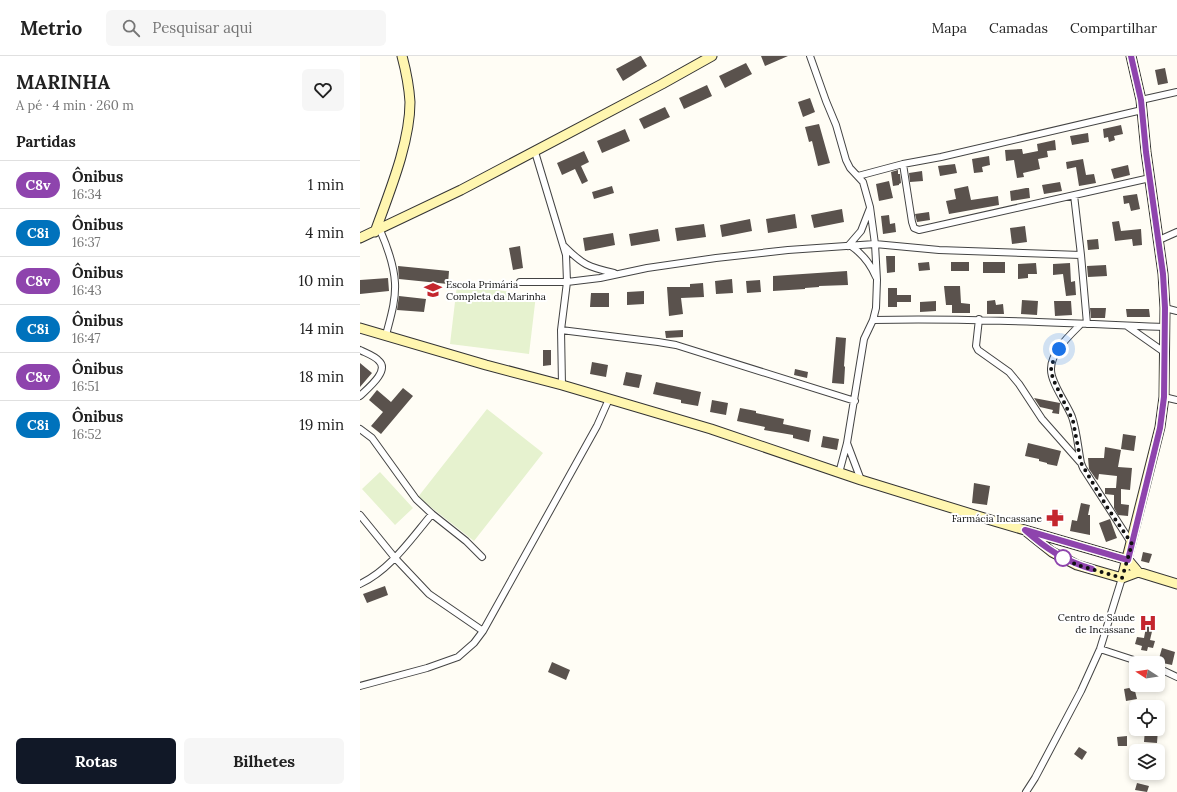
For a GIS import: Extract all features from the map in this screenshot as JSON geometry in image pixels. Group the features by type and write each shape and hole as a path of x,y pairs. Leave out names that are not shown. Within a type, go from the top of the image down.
{"street":[{"path":"377,231 397,168 408,119 410,102 402,56"},
{"path":"360,238 461,190 535,152 712,56"},
{"path":"810,56 836,125 846,160 850,168 863,182 870,207 875,244 877,299 873,320 864,339 848,443 839,473"},
{"path":"1026,792 1035,778 1081,691 1100,649 1128,560 1160,428 1164,397 1165,308 1163,274 1146,152 1141,100 1131,56"},
{"path":"1141,100 1177,92"},
{"path":"858,176 903,164 941,157 1142,110"},
{"path":"535,152 566,255 566,282 561,330 562,384"},
{"path":"903,164 912,222 914,228 917,230 1150,178"},
{"path":"1074,196 1081,255 1084,324"},
{"path":"849,246 861,231 870,207"},
{"path":"377,231 385,240 395,284 394,299 386,335"},
{"path":"1159,240 1177,232"},
{"path":"520,282 566,282 716,258 788,250 875,244 939,250 1081,255"},
{"path":"563,245 583,264 617,274"},
{"path":"849,246 864,256 870,264 877,280"},
{"path":"1165,308 1177,311"},
{"path":"873,320 979,319 1165,327"},
{"path":"979,319 976,346 978,350 1009,372 1019,384 1042,419 1081,463 1107,507 1132,544"},
{"path":"1081,463 1073,421 1053,379 1051,370 1055,356 1063,342 1084,324"},
{"path":"1126,325 1164,352"},
{"path":"360,328 486,365 562,384 711,430 861,480 1128,560 1138,572 1177,584"},
{"path":"561,330 672,344 855,401"},
{"path":"360,350 379,360 382,366 381,374 360,396"},
{"path":"1164,397 1177,400"},
{"path":"360,686 426,668 458,657 474,644 483,631 596,426 609,399"},
{"path":"360,429 372,438 416,499 466,541 482,557"},
{"path":"848,443 861,480"},
{"path":"360,584 368,580 395,558 432,514"},
{"path":"360,515 395,558 429,594 483,631"},
{"path":"1025,530 1052,552 1077,565 1122,578 1138,572"},
{"path":"1100,649 1129,658"},
{"path":"1165,671 1177,677"}],"green space":[{"path":"457,285 536,295 529,354 450,344"},
{"path":"487,409 543,453 474,541 418,497"},
{"path":"380,472 413,508 395,525 362,489"}],"building":[{"path":"640,56 647,66 623,81 616,69"},
{"path":"761,56 788,56 765,66"},
{"path":"746,63 752,74 725,88 719,76"},
{"path":"1165,68 1168,83 1158,85 1155,70"},
{"path":"707,85 712,96 684,109 679,98"},
{"path":"810,98 815,112 803,117 798,102"},
{"path":"665,107 670,117 644,129 639,119"},
{"path":"819,124 830,163 818,166 812,141 809,142 805,127"},
{"path":"1121,125 1123,134 1114,136 1115,140 1109,142 1108,137 1104,138 1103,129"},
{"path":"625,129 630,141 602,153 597,141"},
{"path":"1088,133 1089,142 1072,145 1070,136"},
{"path":"1055,140 1056,150 1047,151 1048,157 1038,159 1040,169 1023,173 1024,177 1017,178 1014,160 1006,161 1005,150 1022,149 1023,154 1038,151 1037,144"},
{"path":"584,151 589,162 581,166 588,181 582,184 575,169 562,175 557,163"},
{"path":"989,156 990,165 982,167 983,172 974,173 972,159"},
{"path":"1083,159 1086,175 1094,174 1096,183 1079,186 1076,167 1067,169 1066,162"},
{"path":"955,164 957,173 940,176 938,166"},
{"path":"1128,165 1130,175 1114,179 1111,169"},
{"path":"898,170 901,183 893,186 891,172"},
{"path":"922,171 923,181 910,182 909,173"},
{"path":"889,181 893,198 879,201 876,184"},
{"path":"1060,182 1062,191 1044,194 1042,185"},
{"path":"612,186 614,193 594,199 592,192"},
{"path":"968,186 971,200 998,196 999,205 949,214 946,201 956,199 954,189"},
{"path":"1029,188 1030,198 1011,201 1010,191"},
{"path":"1137,194 1140,209 1131,211 1129,203 1124,204 1123,196"},
{"path":"842,209 844,222 814,228 811,215"},
{"path":"929,212 930,220 917,222 915,214"},
{"path":"795,214 797,228 768,233 766,219"},
{"path":"889,215 890,224 895,223 896,232 883,234 881,216"},
{"path":"750,219 752,231 722,237 720,225"},
{"path":"1119,221 1121,231 1141,229 1142,245 1133,246 1132,239 1115,241 1112,222"},
{"path":"704,224 706,237 677,241 675,228"},
{"path":"1025,226 1027,242 1012,244 1010,228"},
{"path":"658,229 660,241 631,246 629,234"},
{"path":"613,233 615,245 585,251 583,238"},
{"path":"1098,239 1099,249 1088,250 1087,240"},
{"path":"520,246 523,268 513,270 509,248"},
{"path":"886,256 895,256 895,272 887,273"},
{"path":"929,262 930,270 919,271 918,263"},
{"path":"951,262 969,262 969,271 951,271"},
{"path":"983,262 1005,262 1005,273 983,273"},
{"path":"1036,263 1037,274 1028,274 1028,278 1018,279 1018,264"},
{"path":"1070,263 1071,282 1075,281 1076,295 1066,296 1063,274 1053,275 1053,264"},
{"path":"1106,265 1107,276 1088,277 1087,266"},
{"path":"398,266 449,271 448,284 399,279"},
{"path":"847,271 848,285 819,286 805,289 773,291 773,276"},
{"path":"388,278 389,291 360,294 360,280"},
{"path":"732,279 733,293 716,294 715,281"},
{"path":"760,280 761,292 747,293 746,281"},
{"path":"703,283 704,297 681,298 683,314 669,316 667,287 690,287 690,284"},
{"path":"944,286 960,286 961,303 970,304 970,313 952,313 952,305 946,305"},
{"path":"888,288 897,288 897,295 911,295 911,302 897,302 897,307 888,307"},
{"path":"644,291 644,304 627,305 627,292"},
{"path":"591,293 609,293 609,307 590,307"},
{"path":"399,296 426,299 424,312 397,310"},
{"path":"995,300 996,305 1003,304 1004,314 987,314 987,301"},
{"path":"1022,300 1038,301 1037,315 1021,314"},
{"path":"936,301 936,311 920,312 920,302"},
{"path":"1054,301 1071,301 1072,315 1055,316"},
{"path":"1090,308 1106,308 1105,318 1091,318"},
{"path":"1126,309 1149,309 1150,317 1127,317"},
{"path":"683,330 683,337 666,338 665,331"},
{"path":"836,337 846,338 844,384 832,383"},
{"path":"543,350 551,350 551,365 543,366"},
{"path":"592,362 608,365 606,377 590,374"},
{"path":"360,363 372,373 360,387"},
{"path":"795,369 808,372 807,378 794,375"},
{"path":"626,372 642,375 639,388 623,385"},
{"path":"656,382 701,392 698,406 681,403 681,400 653,394"},
{"path":"403,388 413,396 381,434 371,426 383,412 369,400 377,390 391,402"},
{"path":"1034,398 1060,403 1059,414 1052,413 1053,410 1040,407"},
{"path":"712,400 728,403 726,415 710,412"},
{"path":"740,408 784,419 783,424 811,430 809,442 793,438 793,435 764,430 765,427 737,421"},
{"path":"1123,434 1136,436 1134,451 1121,449"},
{"path":"823,436 839,439 837,450 821,447"},
{"path":"1028,443 1061,451 1057,466 1039,461 1039,459 1025,456"},
{"path":"1105,447 1121,450 1118,467 1132,468 1130,490 1121,489 1121,504 1129,505 1128,516 1118,515 1114,508 1114,495 1105,494 1105,488 1116,488 1117,476 1099,474 1098,480 1089,469 1088,458 1104,458"},
{"path":"974,483 990,486 987,505 972,503"},
{"path":"1081,503 1090,505 1088,515 1090,515 1090,535 1070,531 1072,520 1077,521"},
{"path":"1052,511 1063,514 1060,522 1057,521 1056,525 1049,522"},
{"path":"1110,519 1117,538 1106,542 1099,523"},
{"path":"1143,552 1152,554 1149,563 1141,561"},
{"path":"385,586 388,595 367,603 363,594"},
{"path":"1141,620 1154,623 1150,640 1155,641 1153,648 1148,647 1147,651 1141,650 1142,646 1135,644 1137,637 1144,638 1146,627"},
{"path":"1162,648 1175,652 1172,665 1165,664 1165,656 1160,656"},
{"path":"552,662 570,670 566,680 548,672"},
{"path":"1129,688 1129,692 1135,692 1137,699 1126,701 1124,689"},
{"path":"1127,736 1127,746 1118,746 1117,737"},
{"path":"1144,736 1158,736 1157,743 1144,742"},
{"path":"1079,747 1087,752 1082,760 1074,754"},
{"path":"1137,783 1149,786 1147,792 1135,790"}],"bus line":[{"name":"C8v","path":"1092,569 1077,565 1052,552 1025,530 1128,560 1160,428 1164,397 1165,308 1163,274 1146,152 1141,100 1131,56"}],"place":[{"name":"Escola Primária Completa da Marinha","path":"433,290"},
{"name":"Farmácia Incassane","path":"1055,518"},
{"name":"Centro de Saude de Incassane","path":"1148,623"}],"route":[{"path":"1059,349 1055,356 1051,370 1053,379 1072,416 1081,463 1107,507 1132,544 1122,578 1077,565 1063,558"}]}
